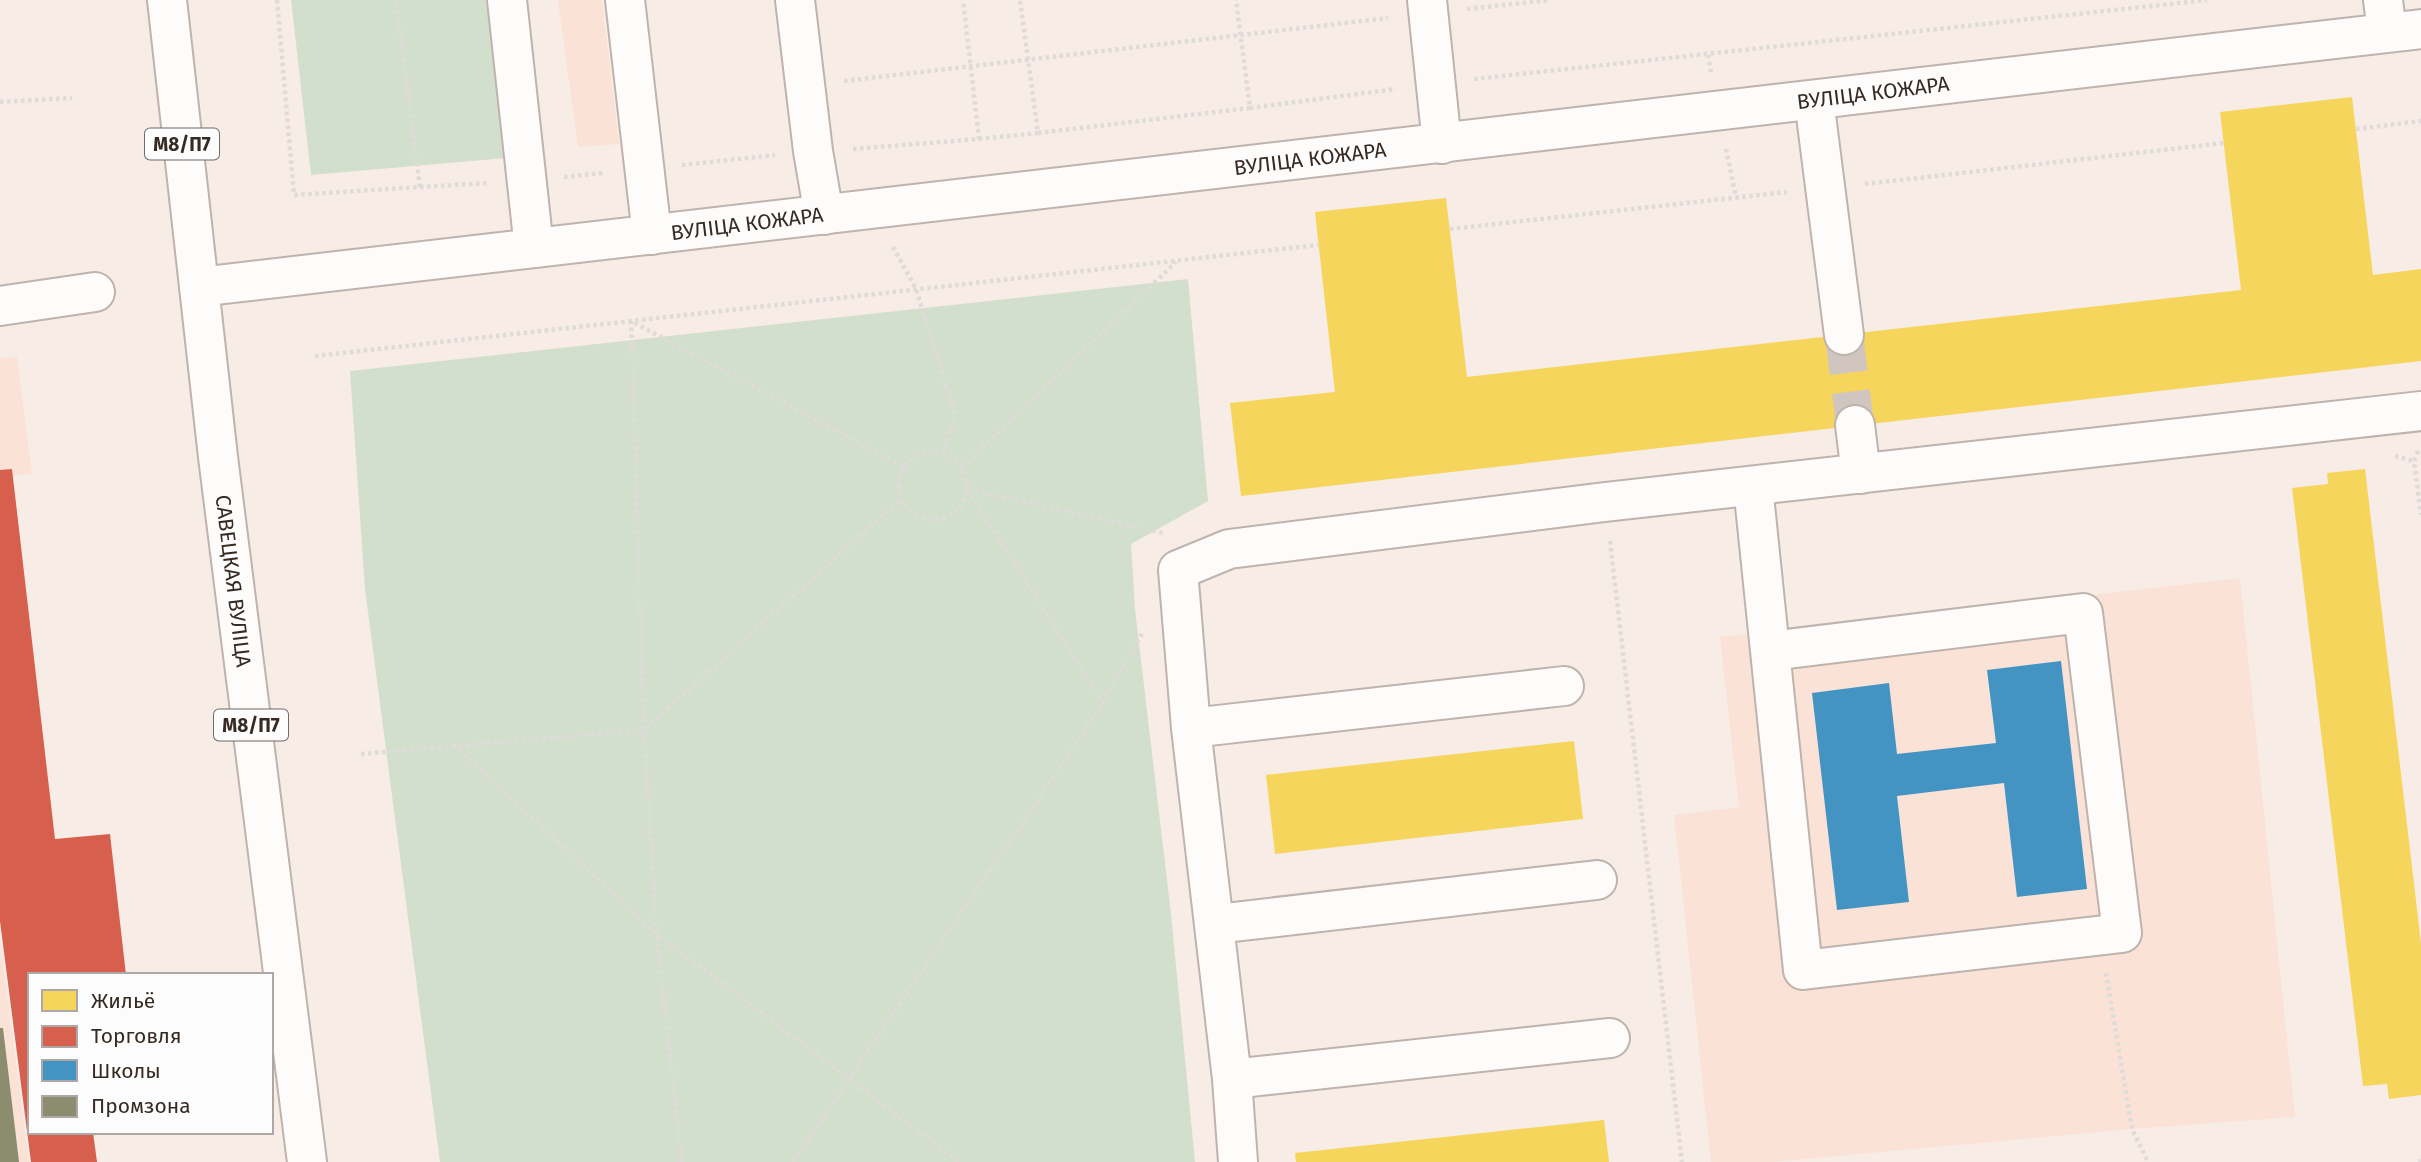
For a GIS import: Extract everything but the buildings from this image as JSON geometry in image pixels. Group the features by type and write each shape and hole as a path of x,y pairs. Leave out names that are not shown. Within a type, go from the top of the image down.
{"main road":[{"name":"САВЕЦКАЯ ВУЛІЦА","path":"167,0 218,457 307,1162"},
{"path":"507,0 534,248"},
{"path":"625,0 652,235"},
{"path":"795,0 813,151 824,215"},
{"path":"1428,7 1442,144"},
{"name":"ВУЛІЦА КОЖАРА","path":"199,287 1814,100 2397,20"},
{"path":"1814,100 1844,335"},
{"path":"0,306 95,292"},
{"path":"1238,1162 1216,924 1191,728 1178,570 1229,549 1605,502 2421,411"},
{"path":"1855,425 1861,474"},
{"path":"1753,486 1770,651 1803,970 2122,933 2083,612 1770,651"},
{"path":"1191,728 1564,686"},
{"path":"1216,924 1597,880"},
{"path":"1232,1079 1610,1038"}],"path":[{"path":"277,0 294,195 527,181"},
{"path":"396,0 420,187"},
{"path":"963,0 979,139"},
{"path":"1020,0 1038,133"},
{"path":"1236,0 1250,108"},
{"path":"842,81 1241,35 1428,7 1549,0"},
{"path":"844,150 1038,133 1437,83 2207,0"},
{"path":"0,102 72,98"},
{"path":"2356,129 2421,121"},
{"path":"873,209 916,289 955,415 944,453"},
{"path":"315,356 1318,245"},
{"path":"962,467 1177,260"},
{"path":"631,321 904,467"},
{"path":"631,321 644,730 657,934 682,1162"},
{"path":"2421,444 2414,461 2421,515"},
{"path":"968,489 958,510 937,520 915,516 901,499 898,482 904,467 922,453 944,453 962,467 968,489 1103,703"},
{"path":"968,489 1180,537 1178,570"},
{"path":"361,754 644,730 901,499"},
{"path":"1605,502 1682,1162"},
{"path":"793,1162 1103,703 1144,631"},
{"path":"454,745 657,934 959,1162"},
{"path":"2100,936 2132,1129 2148,1162"}],"shaded area":[{"path":"558,0 602,0 619,144 578,147"},
{"path":"17,357 32,474 0,477 0,358"},
{"path":"2240,578 2295,1117 1772,1162 1711,1162 1674,815 1739,807 1720,637"},
{"path":"0,940 29,1162 0,1162"}],"green space":[{"path":"291,0 486,0 506,158 311,175"},
{"path":"1188,279 1208,501 1131,544 1135,609 1171,914 1195,1162 440,1162 365,589 350,371"}],"tunnel":[{"path":"1844,335 1855,425"}]}
